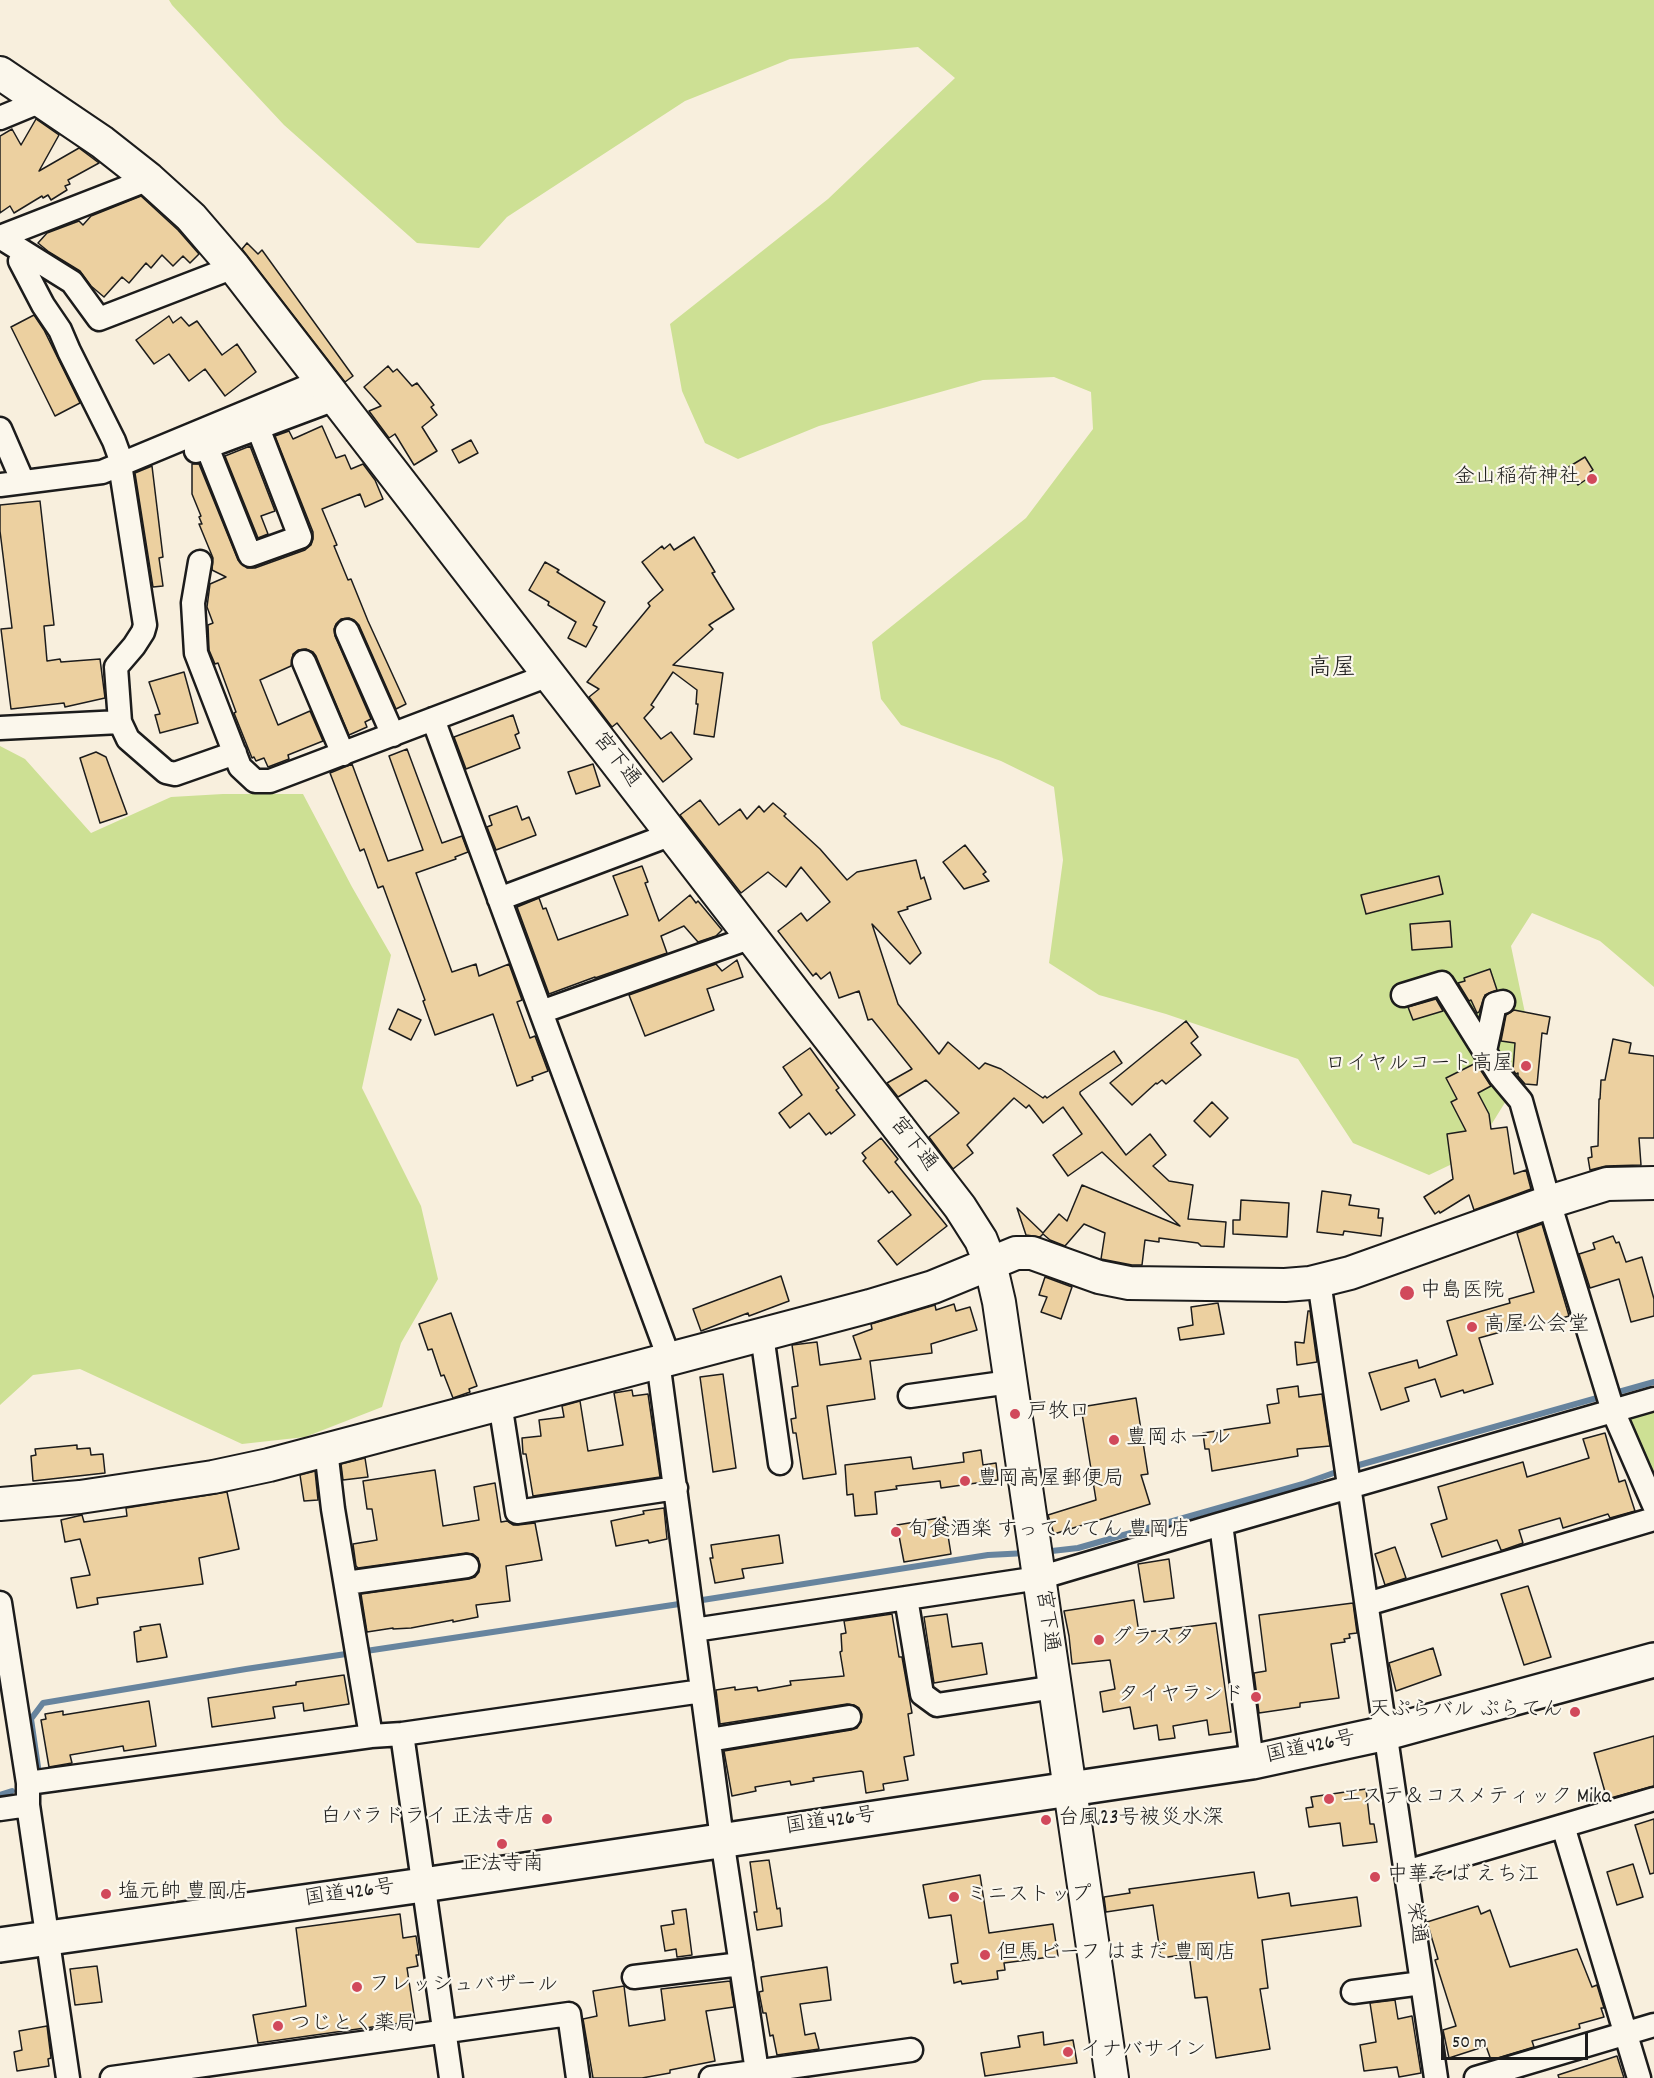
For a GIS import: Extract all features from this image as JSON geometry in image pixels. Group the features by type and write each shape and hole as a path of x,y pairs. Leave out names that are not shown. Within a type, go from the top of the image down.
{"highway":[{"name":"国道426号","path":"0,1945 423,1885 1252,1762 1386,1733 1654,1660"}],"street":[{"name":"宮下通","path":"0,73 102,142 149,179 191,217 234,267 960,1207 981,1240 990,1263 999,1302 1112,2078"},
{"path":"0,118 41,101"},
{"path":"149,179 0,237 72,282 99,319 234,267"},
{"path":"20,261 60,330 114,441 121,464 145,625 134,646 116,667 120,722 128,739 166,772 175,774 235,753"},
{"path":"0,429 10,480 102,472 328,390"},
{"path":"258,428 300,537 250,555 202,449 258,428 328,390"},
{"path":"200,562 193,603 196,653 240,767 255,781 270,781 549,675"},
{"path":"347,631 393,735"},
{"path":"304,662 343,754"},
{"path":"434,719 541,1012 663,1360 693,1623 757,2075"},
{"path":"0,728 120,722"},
{"path":"500,899 672,834"},
{"path":"541,1012 752,937"},
{"path":"1403,995 1442,983 1500,1076 1521,1101 1612,1409 1654,1505"},
{"path":"1485,1051 1495,1004 1503,1002"},
{"path":"0,1504 80,1497 213,1477 326,1450 905,1296 1007,1255 1024,1252 1099,1277 1129,1283 1285,1285 1319,1281 1350,1273 1549,1202 1607,1184 1654,1183"},
{"name":"栄通","path":"1319,1281 1436,2078"},
{"path":"762,1335 780,1463"},
{"path":"910,1396 1010,1382"},
{"path":"693,1623 906,1598 1036,1561 1221,1524 1349,1484 1654,1399"},
{"path":"500,1403 518,1512 676,1488"},
{"path":"326,1450 371,1736"},
{"path":"1367,1604 1654,1519"},
{"path":"1221,1524 1252,1762"},
{"path":"346,1583 467,1566"},
{"path":"906,1598 922,1694 937,1705 1055,1687"},
{"path":"0,1602 68,2078"},
{"path":"0,1809 28,1794 371,1736 402,1734 702,1690"},
{"path":"709,1740 849,1717"},
{"path":"402,1734 451,2078"},
{"path":"1406,1872 1654,1799"},
{"path":"1563,1826 1639,2078"},
{"path":"634,1977 741,1964"},
{"path":"1353,1992 1422,1983"},
{"path":"112,2078 569,2014 578,2078"},
{"path":"1476,2078 1654,2025"},
{"path":"711,2078 757,2075 911,2050"}],"green space":[{"path":"169,0 1654,0 1654,987 1600,941 1532,913 1511,946 1530,1037 1519,1080 1473,1154 1429,1175 1353,1143 1298,1059 1166,1014 1099,995 1049,963 1063,860 1054,787 1001,761 901,725 881,699 872,642 1026,518 1093,429 1091,392 1054,377 983,380 819,426 738,459 705,443 682,391 670,324 828,199 955,78 918,47 790,59 685,101 507,217 479,248 417,243 284,125"},
{"path":"0,746 25,759 91,833 171,797 223,794 303,794 391,955 362,1088 421,1206 438,1279 401,1343 382,1407 305,1437 242,1444 80,1369 33,1375 0,1405"},
{"path":"1654,1406 1654,1489 1624,1425 1630,1413"}],"building":[{"path":"36,119 59,135 39,171 79,148 99,163 68,180 70,184 65,186 67,190 51,200 48,195 43,198 42,196 14,213 10,206 0,213 0,136 12,129 21,145"},
{"path":"141,196 178,230 199,254 190,263 183,256 173,266 162,255 151,268 146,263 129,283 122,277 104,297 91,286 80,271 38,243 47,233 79,221 83,225 91,216"},
{"path":"247,243 258,254 262,250 353,376 345,382 242,249"},
{"path":"34,315 44,330 80,403 55,416 11,327"},
{"path":"169,316 173,323 181,317 189,326 197,321 222,355 237,344 256,372 225,396 205,369 189,381 169,354 154,364 136,340"},
{"path":"388,366 393,372 397,369 412,386 417,383 434,405 431,407 437,415 422,427 437,451 414,465 395,434 389,438 369,411 381,406 364,387"},
{"path":"322,426 336,458 345,455 351,469 363,464 375,480 383,499 365,507 360,494 322,509 348,580 351,579 406,704 396,709 359,625 349,618 341,619 334,629 335,636 371,719 365,722 367,727 349,735 316,656 306,649 298,650 293,654 291,666 260,680 278,725 310,711 323,741 288,755 289,759 268,767 264,758 256,761 254,757 252,758 218,663 215,664 209,650 208,625 213,623 207,607 210,584 226,577 212,570 213,558 199,524 202,524 199,517 201,516 192,494 192,464 199,464 238,560 247,568 255,568 305,550 311,545 313,532 275,436 289,431 293,439"},
{"path":"471,440 478,453 459,463 452,450"},
{"path":"250,446 275,511 261,516 268,534 258,538 225,456"},
{"path":"1585,457 1593,470 1590,472 1593,475 1578,485 1567,468"},
{"path":"152,466 163,557 159,558 163,586 153,587 135,473"},
{"path":"40,501 54,625 44,626 47,661 100,659 105,698 65,707 64,703 11,709 1,629 12,628 0,531 0,505"},
{"path":"694,537 734,609 709,625 713,629 673,665 723,673 714,737 694,734 698,704 696,704 697,690 673,672 651,705 654,707 644,718 661,739 671,732 692,759 663,782 617,723 612,727 589,697 599,689 587,682 650,606 648,603 663,590 642,562 662,546 664,549 670,544 674,550"},
{"path":"545,562 605,602 593,625 597,627 586,647 568,638 576,622 529,590"},
{"path":"184,672 198,723 160,733 155,715 160,714 149,682"},
{"path":"513,715 519,733 515,735 520,748 466,769 454,737"},
{"path":"407,749 442,843 462,836 468,852 455,857 456,859 416,873 452,972 476,964 479,976 509,964 522,1000 517,1002 530,1038 535,1036 548,1071 517,1086 493,1014 435,1035 423,1001 425,1000 383,886 378,888 364,849 360,851 330,773 352,764 388,861 423,850 389,756"},
{"path":"96,752 106,757 127,814 100,823 80,758"},
{"path":"593,764 600,786 576,794 568,772"},
{"path":"700,800 719,825 740,809 747,819 759,806 764,812 773,803 820,849 847,880 857,872 916,860 921,879 924,877 931,899 898,912 921,953 910,964 872,924 898,1004 939,1054 948,1042 979,1069 985,1063 1001,1069 1043,1098 1045,1096 1047,1098 1114,1051 1122,1063 1080,1094 1126,1155 1150,1134 1166,1155 1153,1166 1169,1181 1193,1185 1188,1219 1226,1222 1224,1247 1201,1246 1198,1243 1159,1238 1159,1242 1145,1240 1142,1265 1132,1265 1101,1259 1105,1233 1084,1224 1065,1246 1050,1240 1043,1234 1040,1237 1026,1235 1017,1208 1043,1233 1059,1214 1067,1221 1082,1185 1180,1226 1102,1152 1068,1176 1053,1155 1082,1134 1063,1107 1043,1123 1029,1105 1026,1108 1014,1098 967,1145 973,1153 953,1169 929,1137 959,1113 926,1080 898,1097 887,1083 912,1069 872,1019 868,1020 859,991 839,998 830,972 821,979 816,973 813,976 778,931 801,913 807,921 830,902 801,867 786,887 768,872 741,893 680,815"},
{"path":"517,806 522,820 529,817 536,835 496,850 487,827 492,825 489,816"},
{"path":"965,845 986,872 983,874 989,881 964,889 943,862"},
{"path":"642,866 648,882 645,883 659,921 690,895 696,903 698,901 722,930 716,936 698,942 684,926 661,936 667,953 549,994 517,907 539,898 543,909 546,908 558,940 628,915 613,876"},
{"path":"1439,876 1443,894 1366,914 1361,895"},
{"path":"1450,921 1452,947 1412,950 1410,924"},
{"path":"737,960 743,977 707,989 714,1010 645,1036 629,995 716,964 722,971"},
{"path":"1490,969 1497,990 1485,995 1477,1013 1471,1000 1469,1001 1458,983 1465,981 1464,978"},
{"path":"1436,999 1443,1011 1413,1020 1408,1007"},
{"path":"398,1009 421,1020 411,1040 389,1029"},
{"path":"1514,1010 1550,1017 1547,1034 1542,1033 1537,1085 1525,1084 1518,1073 1516,1074 1513,1070 1515,1043 1501,1041 1506,1015"},
{"path":"1186,1021 1198,1037 1191,1043 1201,1055 1166,1084 1162,1080 1156,1083 1132,1105 1110,1083"},
{"path":"1613,1039 1631,1043 1629,1053 1654,1056 1654,1138 1639,1138 1641,1165 1606,1166 1590,1170 1588,1158 1592,1157 1591,1147 1598,1146 1601,1080 1605,1080"},
{"path":"810,1048 839,1088 836,1090 855,1115 831,1134 830,1132 826,1135 809,1113 790,1128 779,1113 802,1095 783,1067"},
{"path":"1476,1063 1491,1086 1478,1093 1489,1114 1491,1129 1507,1127 1514,1174 1526,1170 1531,1189 1474,1210 1469,1195 1435,1214 1424,1197 1453,1179 1447,1134 1466,1131 1451,1102 1457,1099 1446,1078"},
{"path":"1212,1102 1228,1118 1210,1137 1194,1121"},
{"path":"881,1138 898,1159 895,1162 947,1226 897,1265 878,1241 911,1215 892,1191 889,1193 863,1161 866,1158 862,1153"},
{"path":"1322,1191 1351,1195 1349,1205 1379,1209 1378,1218 1383,1218 1381,1236 1344,1231 1343,1235 1317,1232"},
{"path":"1241,1200 1289,1203 1287,1237 1233,1234 1233,1220 1240,1220"},
{"path":"1542,1224 1569,1316 1545,1323 1544,1320 1479,1338 1493,1384 1441,1397 1435,1379 1405,1388 1409,1401 1381,1410 1369,1373 1417,1360 1419,1368 1457,1355 1447,1321 1510,1303 1509,1299 1534,1292 1517,1233"},
{"path":"1613,1236 1616,1243 1619,1242 1626,1262 1642,1257 1654,1299 1654,1316 1631,1322 1619,1279 1590,1288 1579,1254 1595,1249 1593,1243"},
{"path":"781,1276 789,1301 749,1316 748,1313 701,1331 693,1309"},
{"path":"1045,1277 1072,1287 1061,1319 1041,1312 1047,1297 1039,1295"},
{"path":"1218,1303 1224,1334 1180,1340 1178,1328 1193,1325 1191,1307"},
{"path":"954,1304 956,1311 970,1307 977,1330 931,1344 932,1353 870,1361 875,1399 827,1406 836,1474 803,1479 796,1433 793,1433 791,1419 796,1418 792,1387 798,1386 792,1345 817,1342 820,1365 861,1359 853,1336 872,1329 871,1324 935,1305 936,1310"},
{"path":"1308,1311 1310,1311 1317,1362 1297,1365 1295,1342 1304,1343"},
{"path":"451,1313 477,1386 469,1389 470,1392 453,1398 444,1375 441,1376 432,1349 428,1350 419,1324"},
{"path":"723,1374 736,1468 713,1472 700,1377"},
{"path":"1298,1386 1299,1397 1322,1394 1330,1446 1297,1449 1298,1456 1212,1471 1209,1449 1205,1449 1203,1433 1270,1423 1267,1405 1279,1403 1277,1389"},
{"path":"632,1390 633,1396 648,1394 660,1477 533,1496 526,1454 523,1454 522,1438 541,1436 539,1420 564,1417 562,1406 580,1401 588,1451 623,1445 614,1393"},
{"name":"豊岡ホール","path":"1136,1398 1148,1474 1141,1475 1150,1504 1054,1534 1048,1515 1096,1500 1081,1407"},
{"path":"1605,1433 1619,1482 1625,1480 1635,1511 1610,1518 1608,1514 1563,1528 1560,1518 1519,1530 1523,1543 1503,1550 1497,1540 1442,1557 1431,1524 1447,1519 1438,1487 1523,1462 1527,1477 1589,1458 1583,1439"},
{"path":"77,1445 77,1449 90,1448 91,1455 103,1454 105,1473 33,1481 31,1456 36,1455 35,1449"},
{"path":"981,1450 983,1465 996,1463 998,1480 941,1488 940,1481 896,1486 897,1489 875,1492 877,1514 855,1516 853,1494 847,1495 845,1465 911,1457 913,1469 964,1462 963,1453"},
{"path":"365,1458 368,1477 343,1480 341,1464"},
{"path":"435,1470 443,1526 479,1520 474,1487 495,1483 501,1522 507,1521 513,1525 535,1523 542,1560 506,1566 510,1601 476,1605 478,1617 411,1628 367,1632 361,1594 469,1579 475,1577 479,1572 478,1558 466,1553 358,1568 356,1566 353,1544 377,1540 372,1509 367,1509 363,1481"},
{"path":"315,1471 318,1500 304,1501 300,1475"},
{"path":"227,1492 239,1549 199,1558 203,1584 97,1598 98,1604 77,1608 71,1578 90,1575 80,1539 65,1542 61,1520 82,1515 84,1522 127,1516 126,1508"},
{"path":"664,1508 667,1539 616,1546 611,1521 644,1514 643,1511"},
{"path":"945,1517 951,1554 904,1562 897,1525"},
{"path":"779,1535 783,1563 742,1569 744,1578 715,1583 710,1558 713,1558 711,1545"},
{"path":"1395,1547 1406,1578 1385,1585 1375,1554"},
{"path":"1169,1559 1174,1598 1144,1602 1138,1564"},
{"path":"1528,1586 1551,1657 1524,1665 1501,1594"},
{"path":"1134,1600 1139,1633 1216,1623 1231,1732 1209,1735 1207,1720 1173,1726 1175,1738 1159,1740 1157,1725 1134,1729 1130,1707 1103,1712 1100,1692 1115,1689 1110,1660 1072,1664 1064,1611"},
{"path":"1353,1603 1357,1633 1349,1634 1350,1638 1344,1639 1345,1642 1331,1644 1339,1698 1300,1703 1300,1707 1259,1713 1254,1673 1266,1671 1259,1615"},
{"path":"892,1614 912,1713 908,1714 914,1755 904,1757 908,1780 883,1784 884,1790 866,1793 861,1771 813,1778 814,1781 791,1785 790,1781 755,1787 756,1791 732,1796 724,1751 851,1730 857,1728 862,1714 859,1708 847,1704 720,1724 716,1690 757,1687 758,1691 791,1685 790,1681 844,1676 840,1652 842,1651 841,1634 846,1633 844,1621"},
{"path":"947,1614 952,1647 982,1643 987,1674 934,1683 924,1617"},
{"path":"160,1624 167,1657 137,1662 134,1632 141,1630 140,1627"},
{"path":"1433,1648 1441,1675 1396,1691 1389,1663"},
{"path":"344,1675 349,1704 304,1711 303,1703 273,1707 275,1718 212,1727 208,1698 296,1685 296,1682"},
{"path":"149,1701 156,1746 124,1751 123,1746 70,1755 72,1763 49,1767 41,1720 46,1719 45,1714 63,1711 63,1715"},
{"path":"1654,1736 1654,1786 1607,1799 1594,1753"},
{"path":"1366,1789 1370,1824 1374,1824 1377,1842 1343,1846 1340,1823 1309,1827 1306,1808 1313,1807 1311,1797"},
{"path":"1654,1819 1654,1873 1650,1874 1635,1825"},
{"path":"769,1860 782,1926 757,1930 754,1912 757,1912 750,1862"},
{"path":"1633,1864 1643,1897 1617,1905 1607,1872"},
{"path":"1254,1872 1258,1898 1289,1893 1291,1906 1357,1897 1361,1926 1262,1940 1268,1988 1260,1989 1270,2049 1216,2058 1207,1997 1195,1998 1189,1954 1161,1958 1153,1905 1106,1912 1104,1897 1130,1893 1129,1889"},
{"path":"980,1875 989,1933 1053,1924 1058,1956 1004,1963 1005,1970 997,1971 998,1979 954,1983 951,1964 958,1963 951,1915 929,1918 923,1885"},
{"path":"1478,1906 1481,1914 1490,1910 1510,1967 1577,1949 1592,1987 1597,1985 1604,2008 1601,2008 1604,2017 1579,2024 1580,2028 1532,2041 1534,2047 1491,2060 1486,2046 1449,2058 1443,2030 1456,2026 1435,1960 1438,1959 1427,1922"},
{"path":"686,1909 692,1955 677,1957 676,1949 665,1951 661,1926 674,1924 672,1911"},
{"name":"フレッシュバザール","path":"400,1914 403,1938 416,1936 419,1955 416,1955 418,1966 407,1968 415,2021 258,2043 253,2015 306,2006 296,1928"},
{"path":"97,1966 102,2002 75,2005 70,1969"},
{"path":"827,1967 831,2000 800,2004 805,2035 815,2033 819,2049 777,2055 773,2035 770,2036 766,2013 763,2013 759,1992 763,1991 761,1977"},
{"path":"730,1981 734,2007 706,2011 715,2061 642,2078 593,2078 583,2019 597,2016 593,1991 624,1986 629,2026 665,2020 661,1989"},
{"path":"1395,2000 1398,2019 1412,2016 1421,2073 1399,2077 1397,2067 1364,2071 1360,2045 1376,2042 1370,2003"},
{"path":"47,2026 51,2058 48,2059 49,2066 17,2071 14,2052 22,2050 19,2031"},
{"path":"1043,2032 1044,2045 1073,2040 1077,2063 985,2076 981,2053 1020,2047 1018,2036"},
{"path":"1617,2056 1624,2078 1559,2078 1558,2075"}],"waterway":[{"path":"1352,1467 1654,1382"},
{"path":"1043,1552 1078,1548 1303,1484 1342,1470"},
{"path":"696,1601 988,1555 1027,1553"},
{"path":"38,1767 31,1719 43,1703 246,1669 686,1603"},
{"path":"0,1795 12,1791"}],"place":[{"name":"金山稲荷神社","path":"1592,479"},
{"name":"ロイヤルコート高屋","path":"1526,1066"},
{"name":"中島医院","path":"1407,1293"},
{"name":"高屋公会堂","path":"1472,1327"},
{"name":"戸牧口","path":"1015,1414"},
{"name":"豊岡ホール","path":"1114,1440"},
{"name":"豊岡高屋郵便局","path":"965,1481"},
{"name":"旬食酒楽 すってんてん 豊岡店","path":"896,1532"},
{"name":"グラスタ","path":"1099,1640"},
{"name":"タイヤランド","path":"1256,1697"},
{"name":"天ぷらバル ぷらてん","path":"1575,1712"},
{"name":"エステ＆コスメティック Mika","path":"1329,1799"},
{"name":"白バラドライ 正法寺店","path":"547,1819"},
{"name":"台風23号被災水深","path":"1046,1820"},
{"name":"正法寺南","path":"502,1844"},
{"name":"中華そば えち江","path":"1375,1877"},
{"name":"塩元帥 豊岡店","path":"106,1894"},
{"name":"ミニストップ","path":"954,1897"},
{"name":"但馬ビーフ はまだ 豊岡店","path":"985,1955"},
{"name":"フレッシュバザール","path":"357,1987"},
{"name":"つじとく薬局","path":"278,2026"},
{"name":"イナバサイン","path":"1068,2052"}],"district":[{"name":"高屋","path":"1332,671"}]}
